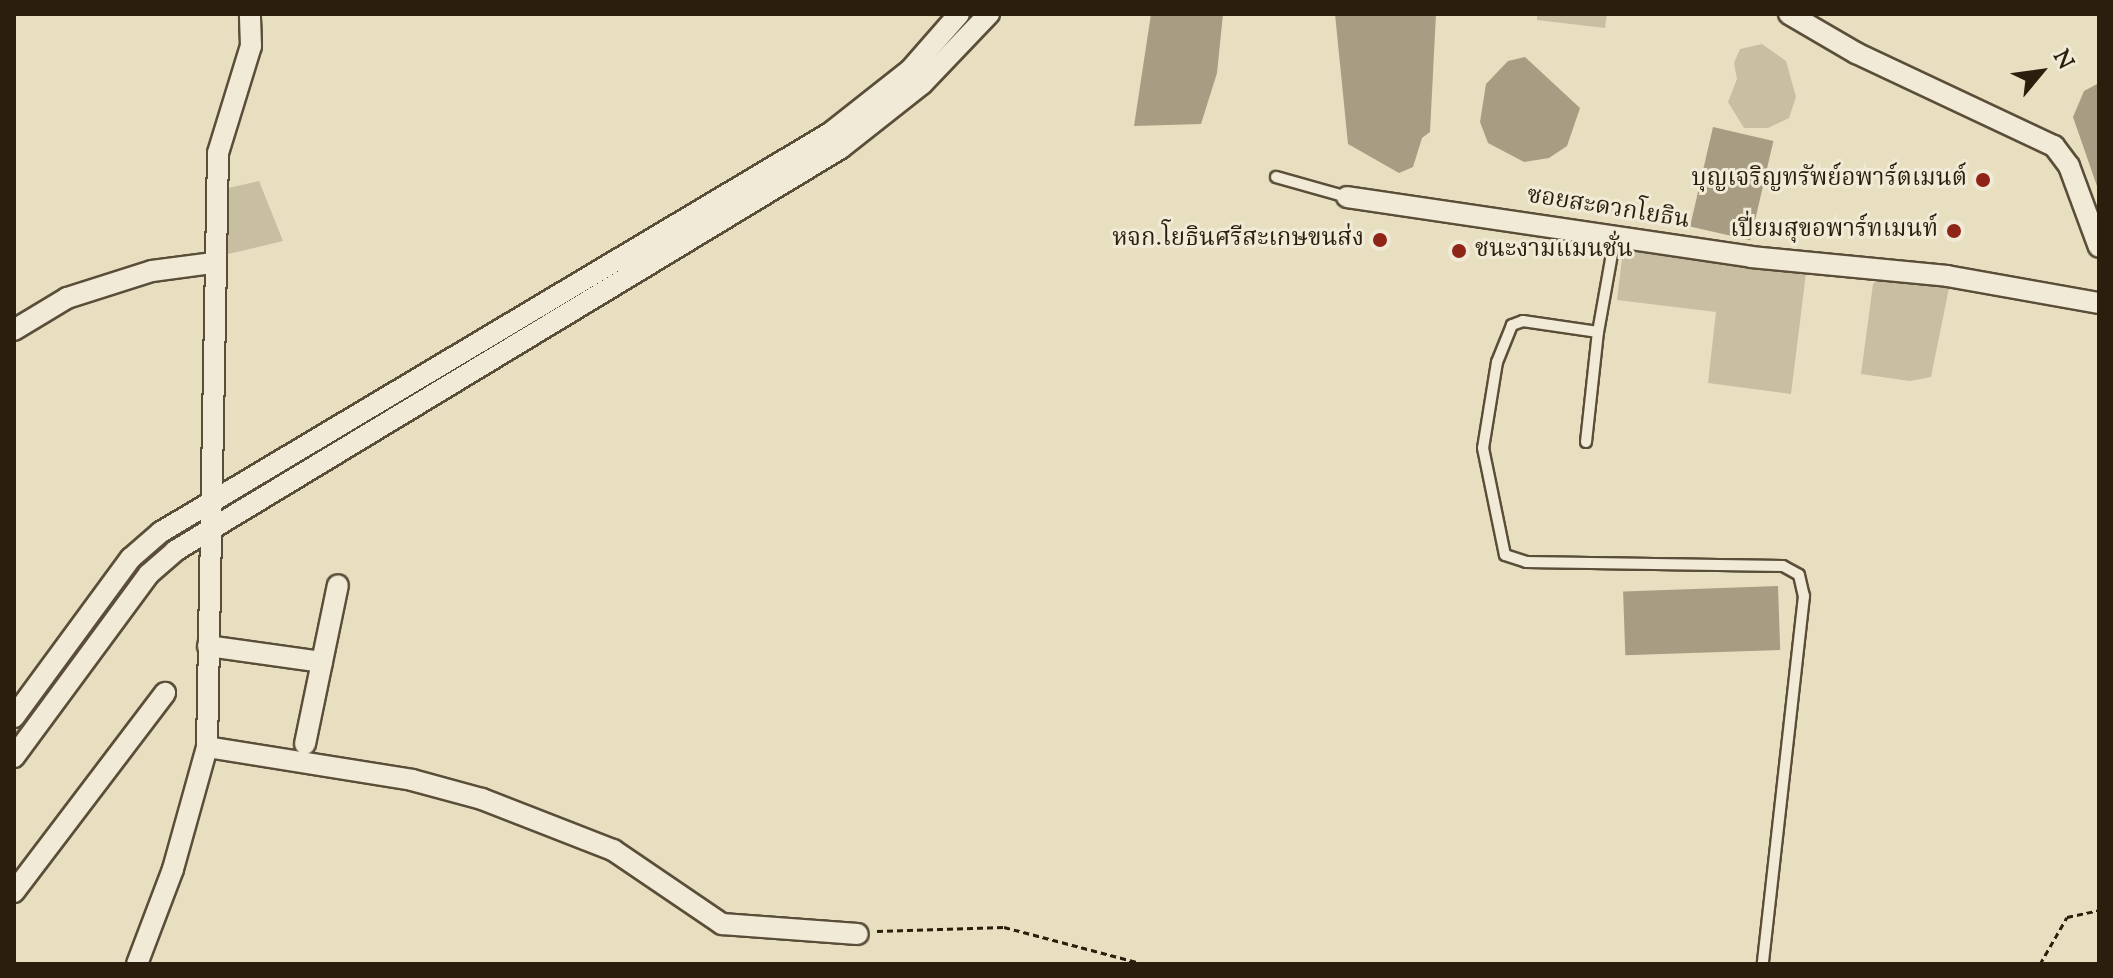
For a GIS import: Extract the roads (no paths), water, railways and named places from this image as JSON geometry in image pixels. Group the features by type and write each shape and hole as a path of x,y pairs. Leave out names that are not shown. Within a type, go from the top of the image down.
{"street":[{"path":"137,964 173,869 207,747 213,263 218,153 251,46 250,14"},
{"path":"14,757 149,574 209,517 830,133 910,70 959,14"},
{"path":"14,717 131,558 209,517 841,148 922,84 989,14"},
{"path":"1789,14 1856,53 2054,146 2069,166 2099,247"},
{"name":"ซอยสะดวกโยธิน","path":"1347,197 1751,257 1947,276 2099,303"},
{"path":"14,330 67,298 152,271 213,263"},
{"path":"305,744 338,585"},
{"path":"208,646 322,662"},
{"path":"14,892 165,693"},
{"path":"207,747 412,780 482,799 613,850 722,924 858,934"}],"lane":[{"path":"1276,177 1347,197"},
{"path":"1586,442 1598,332 1615,237"},
{"path":"1598,332 1523,321 1512,325 1497,362 1483,448 1505,555 1526,562 1783,566 1799,575 1804,596 1763,964"}],"waterway":[{"path":"939,52 974,14"},
{"path":"219,510 430,385"},
{"path":"14,737 140,566 207,517"}],"place":[{"name":"บุญเจริญทรัพย์อพาร์ตเมนต์","path":"1983,180"},
{"name":"เปี่ยมสุขอพาร์ทเมนท์","path":"1954,231"},
{"name":"หจก.โยธินศรีสะเกษขนส่ง","path":"1380,240"},
{"name":"ชนะงามแมนชั่น","path":"1459,251"}]}
